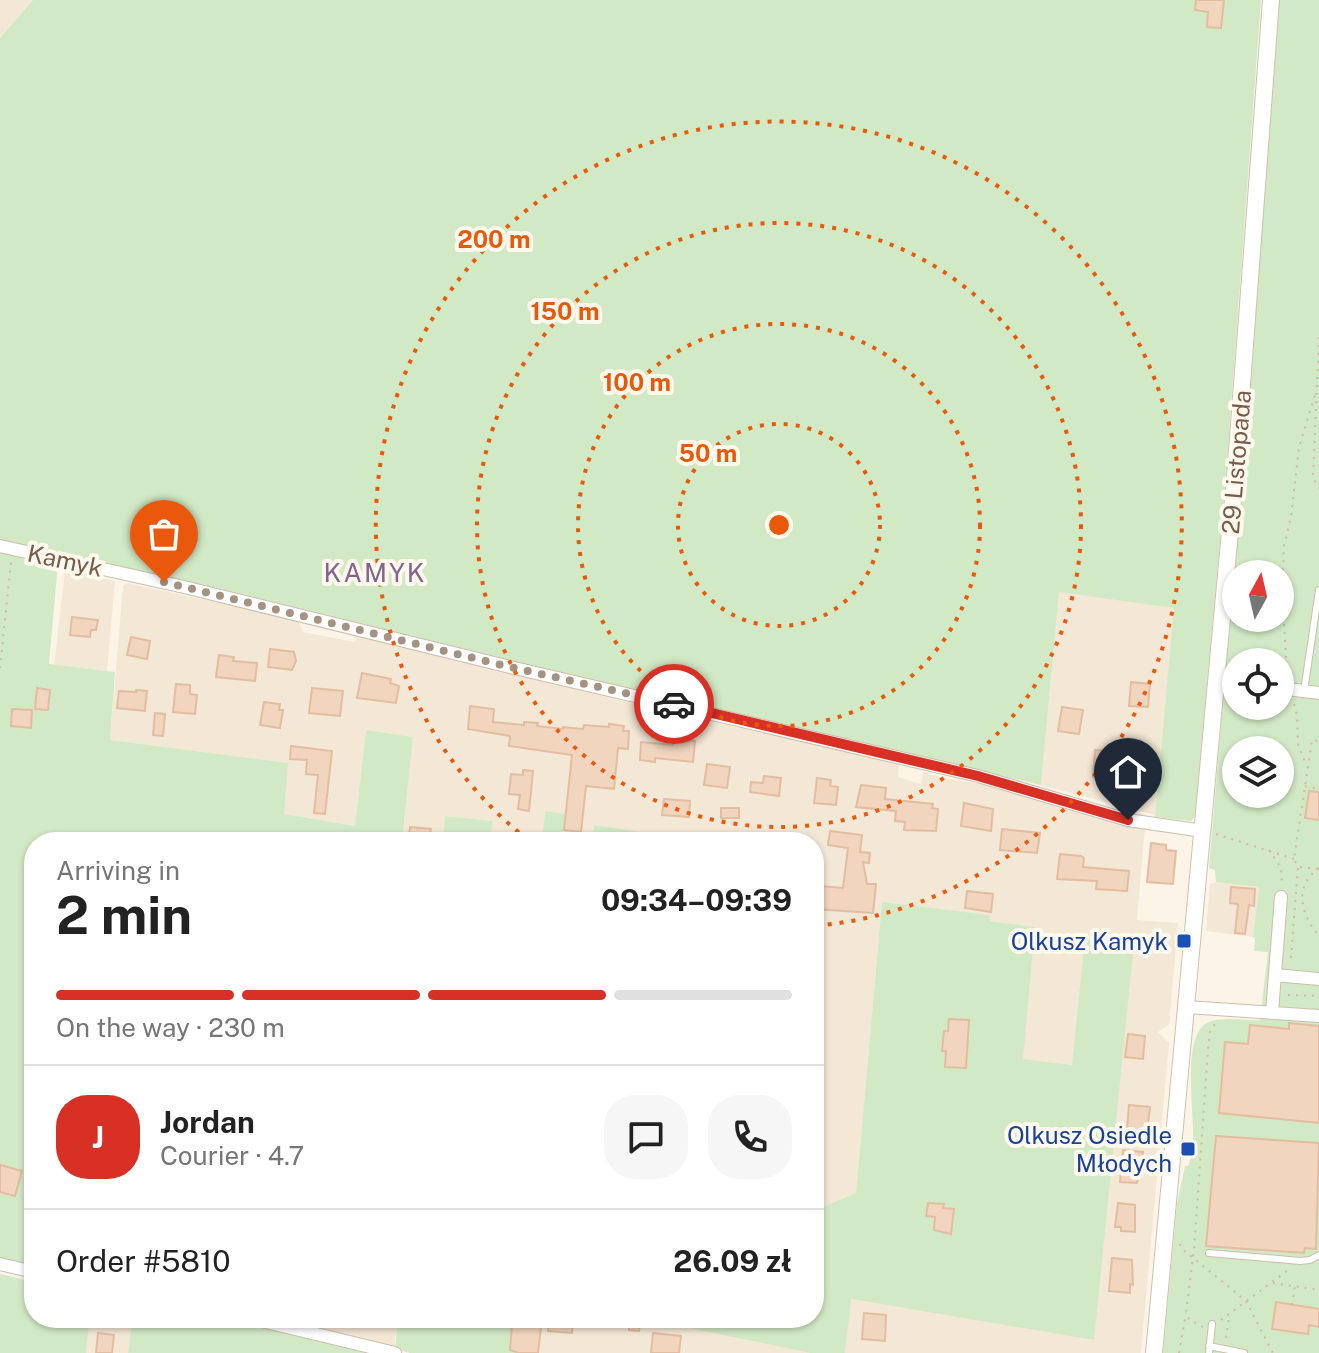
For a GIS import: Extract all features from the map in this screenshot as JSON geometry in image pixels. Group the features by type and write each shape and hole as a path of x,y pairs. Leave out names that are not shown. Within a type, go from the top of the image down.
{"street":[{"name":"29 Listopada","path":"1154,1353 1235,477 1271,0"},
{"name":"Kamyk","path":"6,548 184,587 978,776 1128,820 1203,831"},
{"path":"1217,679 1222,680"},
{"path":"1294,689 1319,693"},
{"path":"1273,1006 1281,897"},
{"path":"1275,975 1319,979"},
{"path":"1187,1007 1273,1006 1319,1016"},
{"path":"0,1264 24,1270"},
{"path":"291,1328 395,1353"}],"lane":[{"path":"1304,691 1319,590"},
{"path":"1209,1253 1300,1261 1319,1255"},
{"path":"1212,1327 1209,1350 1244,1353"}],"path":[{"path":"1319,337 1313,478 1319,488"},
{"path":"1315,395 1319,402"},
{"path":"1285,648 1282,590 1284,546 1291,517 1299,447 1315,395"},
{"path":"0,668 6,548"},
{"path":"1294,708 1298,745 1306,764"},
{"path":"1291,958 1298,867 1294,859 1312,740 1319,741"},
{"path":"1305,786 1319,789"},
{"path":"1203,831 1294,859"},
{"path":"1268,849 1281,868 1281,897"},
{"path":"1298,867 1319,869"},
{"path":"1319,869 1305,882 1302,904 1306,918 1319,936"},
{"path":"1273,1006 1286,995 1319,996"},
{"path":"1179,1353 1192,1257 1209,1040 1213,1024 1221,1018 1213,1018"},
{"path":"1179,1242 1181,1248 1246,1302 1273,1353"},
{"path":"1225,1345 1229,1316 1300,1261"},
{"path":"1271,1283 1319,1290"},
{"path":"1292,1305 1295,1286"},
{"path":"1186,1312 1196,1324 1212,1327"}],"shaded area":[{"path":"0,0 33,0 0,38"},
{"path":"65,571 115,581 107,671 54,665"},
{"path":"127,583 298,620 303,632 355,642 356,634 638,705 899,764 898,777 921,784 923,772 1001,787 1095,818 1145,827 1137,920 1178,923 1169,1025 1158,1032 1169,1043 1141,1353 845,1353 850,1299 1094,1339 1085,938 1073,1065 1022,1059 1035,927 989,921 989,915 882,902 856,1194 824,1207 824,832 634,832 594,826 593,832 563,832 565,814 545,811 543,832 491,832 493,821 445,816 444,832 403,832 413,737 366,730 355,826 283,814 288,763 110,740 123,586"},
{"path":"1059,591 1175,608 1155,815 1041,785"},
{"path":"1210,884 1259,887 1253,937 1206,931"},
{"path":"89,1328 131,1328 128,1353 86,1353"},
{"path":"307,1328 397,1328 394,1349"},
{"path":"503,1328 689,1328 810,1353 501,1353"}],"green space":[{"path":"33,0 1261,0 1226,475 1195,816 1191,821 1155,817 1174,608 1059,592 1041,785 456,649 125,567 0,541 0,38"},
{"path":"1278,0 1319,0 1319,1353 1163,1353 1177,1204 1185,1166 1188,1166 1192,1155 1196,1155 1191,1076 1195,1042 1200,1029 1209,1022 1260,1020 1268,952 1254,951 1259,887 1216,882 1215,870 1209,868 1222,714 1222,720 1294,720 1294,648 1228,648 1229,632 1294,632 1294,560 1235,560"},
{"path":"0,552 58,563 49,664 115,672 110,740 288,763 284,814 355,826 366,730 413,737 403,832 24,832 24,1266 0,1261"},
{"path":"545,811 565,814 563,832 543,832"},
{"path":"445,816 493,821 491,832 444,832"},
{"path":"594,825 641,832 593,832"},
{"path":"882,902 990,915 989,921 1035,927 1023,1059 1072,1065 1085,938 1134,943 1094,1340 851,1299 845,1353 810,1353 689,1328 824,1328 824,1207 856,1193"},
{"path":"0,1274 24,1280 24,1328 89,1328 86,1353 0,1353"},
{"path":"131,1328 266,1328 372,1353 128,1353"},
{"path":"397,1328 541,1328 538,1353 410,1353 395,1349"}],"building":[{"path":"1196,0 1224,0 1221,28 1207,27 1208,12 1195,10"},
{"path":"72,617 98,620 96,630 91,630 90,637 70,635"},
{"path":"131,637 150,641 147,659 127,655"},
{"path":"270,649 294,652 296,661 292,670 268,667"},
{"path":"219,655 234,657 233,661 257,663 255,681 216,677"},
{"path":"362,673 391,679 390,683 399,686 396,703 357,698"},
{"path":"1131,682 1150,684 1148,707 1129,706"},
{"path":"176,684 190,685 190,694 197,695 195,714 173,712"},
{"path":"37,688 50,690 48,710 35,709"},
{"path":"312,688 343,691 340,716 309,713"},
{"path":"119,691 147,691 145,711 117,708"},
{"path":"264,702 280,704 279,710 283,710 280,728 260,725"},
{"path":"470,706 494,709 493,722 538,723 537,726 563,729 583,729 584,725 609,727 609,724 624,726 623,731 629,731 628,749 618,748 614,789 586,786 581,832 564,830 572,755 509,746 510,736 468,729"},
{"path":"1062,707 1083,710 1079,734 1058,731"},
{"path":"12,709 32,710 31,728 11,726"},
{"path":"155,713 165,714 163,736 153,735"},
{"path":"674,739 695,741 693,762 655,758 655,762 640,760 641,742 673,745"},
{"path":"291,746 332,751 325,814 314,813 318,775 306,774 307,760 290,759"},
{"path":"1095,750 1108,751 1107,756 1114,757 1114,763 1152,767 1151,778 1147,778 1146,786 1093,777"},
{"path":"707,764 730,767 727,788 704,785"},
{"path":"523,770 533,771 529,811 518,809 520,795 509,794 511,774 523,775"},
{"path":"764,776 781,778 779,796 750,792 751,782 763,783"},
{"path":"817,778 831,780 830,786 838,787 836,805 814,803"},
{"path":"861,785 886,788 885,799 933,804 932,808 938,809 936,831 904,830 905,822 895,821 896,811 856,807"},
{"path":"1309,791 1319,792 1319,820 1305,818"},
{"path":"664,799 690,801 689,817 662,815"},
{"path":"964,803 993,809 991,831 961,826"},
{"path":"721,808 739,808 739,818 721,818"},
{"path":"410,827 431,829 430,832 410,832"},
{"path":"1002,829 1040,833 1037,853 1000,850"},
{"path":"830,831 862,835 860,852 870,853 869,863 863,862 867,884 876,884 873,913 824,910 824,886 843,888 848,848 828,845"},
{"path":"1151,843 1166,845 1166,850 1176,851 1173,884 1147,882"},
{"path":"1060,854 1081,856 1084,858 1083,867 1129,871 1127,891 1096,889 1097,881 1057,879"},
{"path":"1231,887 1255,889 1254,906 1249,905 1245,934 1235,933 1238,904 1230,903"},
{"path":"967,891 993,894 991,912 965,908"},
{"path":"949,1019 969,1020 966,1068 945,1067 946,1051 942,1051"},
{"path":"1289,1023 1319,1026 1319,1123 1219,1113 1225,1042 1248,1044 1250,1025 1289,1029"},
{"path":"1128,1034 1145,1036 1143,1059 1125,1057"},
{"path":"1129,1105 1150,1107 1147,1131 1127,1129"},
{"path":"1216,1136 1319,1143 1316,1249 1305,1248 1304,1253 1206,1246"},
{"path":"1123,1150 1143,1152 1137,1183 1120,1182"},
{"path":"0,1165 22,1171 15,1196 0,1192"},
{"path":"928,1203 944,1204 943,1208 954,1209 951,1234 934,1230 935,1217 926,1216"},
{"path":"1118,1203 1135,1205 1135,1232 1121,1231 1121,1227 1115,1227"},
{"path":"1112,1258 1132,1260 1133,1285 1130,1284 1130,1293 1109,1291"},
{"path":"1276,1302 1319,1309 1319,1327 1309,1325 1308,1334 1272,1329"},
{"path":"864,1313 886,1315 885,1341 862,1339"},
{"path":"512,1328 541,1328 538,1353 510,1350"},
{"path":"548,1328 572,1328 572,1333 548,1331"},
{"path":"98,1333 114,1335 112,1353 96,1353"},
{"path":"653,1333 681,1336 679,1353 651,1353"}],"way so far":[{"path":"164,582 674,704"}],"place":[{"name":"Olkusz Kamyk","path":"1184,941"},
{"name":"Olkusz Osiedle Młodych","path":"1188,1149"}],"district":[{"name":"KAMYK","path":"375,572"}],"route":[{"path":"674,704 978,776 1128,820"}]}
